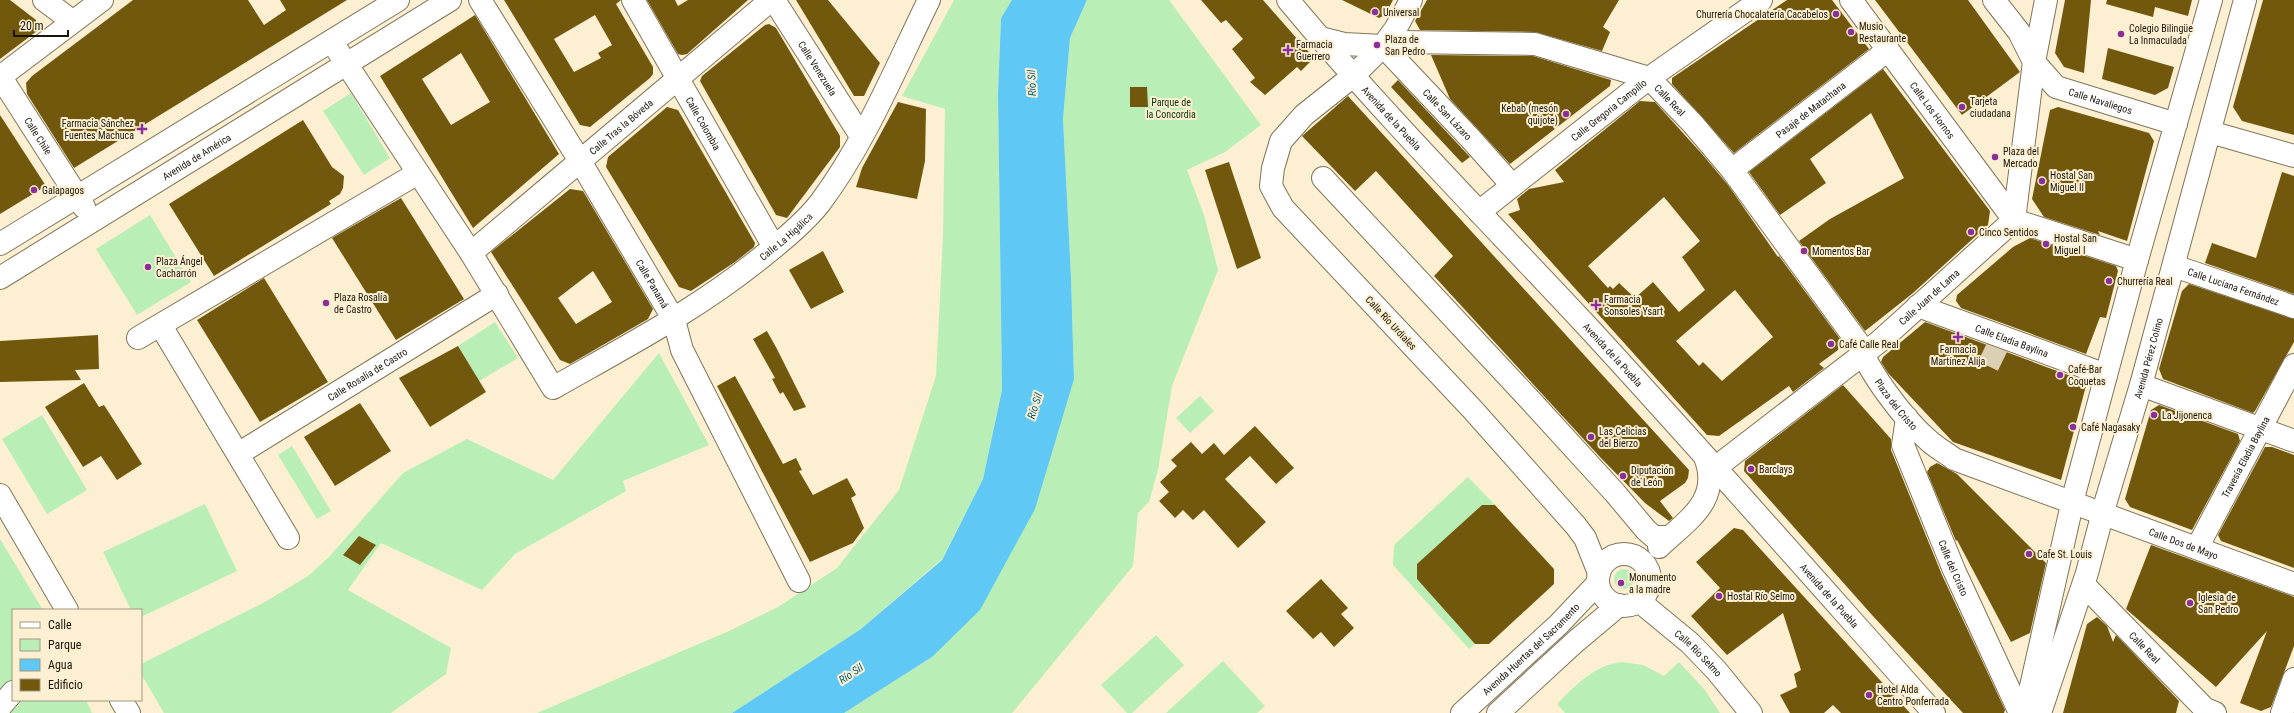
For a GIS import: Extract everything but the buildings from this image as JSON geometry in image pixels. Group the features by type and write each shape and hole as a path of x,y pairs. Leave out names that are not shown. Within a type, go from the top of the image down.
{"street":[{"path":"44,0 72,21"},
{"path":"1,76 72,21 102,0"},
{"path":"0,244 76,195 332,42 398,0"},
{"name":"Avenida de América","path":"0,278 450,0"},
{"name":"Calle Panamá","path":"480,0 580,161 674,320 682,350 799,581"},
{"name":"Calle Colombia","path":"633,0 774,247"},
{"name":"Calle Tras la Bóveda","path":"471,253 771,0"},
{"name":"Calle Venezuela","path":"774,0 862,136"},
{"name":"Calle La Higálica","path":"497,294 553,388 674,320 726,286 796,230 820,203 862,136 929,0"},
{"name":"Avenida de la Puebla","path":"1288,0 1353,76 1714,467 1934,713"},
{"path":"1353,76 1383,46 1396,28 1411,0"},
{"name":"Calle Gregoria Campillo","path":"1479,212 1512,184 1649,78 1761,0"},
{"name":"Calle Los Hornos","path":"1851,0 2014,220"},
{"name":"Calle Navaliegos","path":"1994,0 2019,32 2034,62 2056,87 2176,124"},
{"path":"2046,0 2034,62 2014,220 2137,260"},
{"path":"2025,713 2072,504 2137,260 2211,0"},
{"name":"Avenida Pérez Colino","path":"2040,713 2074,618 2084,585 2135,397 2174,266 2245,0"},
{"path":"1320,38 1344,44 1383,46"},
{"path":"332,42 497,294"},
{"name":"Calle Real","path":"1383,46 1401,42 1535,44 1649,78 1693,124 1732,170 1859,344 1863,355"},
{"name":"Calle San Lázaro","path":"1383,46 1512,184"},
{"name":"Pasaje de Matachana","path":"1732,170 1888,50"},
{"path":"283,71 299,92"},
{"name":"Calle Chile","path":"1,76 76,195"},
{"name":"Calle Río Urdiales","path":"1353,76 1304,116 1281,141 1273,168 1271,186 1283,208 1473,410 1576,526 1586,538 1598,578"},
{"path":"2210,132 2294,156"},
{"path":"138,338 161,326 418,173"},
{"path":"1323,178 1385,243 1654,537 1650,555 1648,590 1575,642 1498,713"},
{"path":"76,195 94,221"},
{"name":"Calle Juan de Lama","path":"1714,467 1863,355 2014,220"},
{"name":"Calle Luciana Fernández","path":"2174,266 2294,307"},
{"name":"Calle Rosalía de Castro","path":"238,454 497,294"},
{"name":"Calle Eladia Baylina","path":"1918,306 2106,374"},
{"path":"161,326 288,538"},
{"name":"Plaza del Cristo","path":"1863,355 1907,418 1937,447 1954,459 2072,504"},
{"name":"Travesía Eladia Baylina","path":"2197,548 2294,366"},
{"path":"2135,397 2261,428 2294,441"},
{"path":"2130,528 2122,503 2125,467 2145,408 2135,397"},
{"name":"Calle del Cristo","path":"1907,418 1903,445 1954,570 2020,713"},
{"path":"1629,603 1605,598 1598,578 1604,563 1615,555 1629,554 1664,556 1706,518 1719,502 1723,490 1714,467 1708,465 1708,493 1695,512 1650,555"},
{"path":"0,494 66,609"},
{"name":"Calle Dos de Mayo","path":"2072,504 2103,514 2130,528 2197,548 2294,584"},
{"path":"1636,517 1639,533 1650,555"},
{"name":"Avenida Huertas del Sacramento","path":"1462,713 1558,626 1598,578"},
{"name":"Calle Real","path":"2084,585 2112,606 2210,711"},
{"name":"Calle Río Selmo","path":"1629,603 1690,643 1716,670 1750,713"},
{"path":"2051,713 2074,618 2085,616 2112,606"},
{"path":"2282,713 2294,679"},
{"path":"0,708 12,693"},
{"path":"123,701 129,713"}],"green space":[{"path":"954,0 1012,0 1001,18 998,93 1002,390 983,479 942,559 861,629 732,713 537,713 729,631 778,607 837,568 899,490 936,376 943,236 945,109 902,96"},
{"name":"Parque de la Concordia","path":"1087,0 1169,0 1261,125 1225,152 1187,170 1204,215 1218,270 1172,386 1158,470 1149,502 1138,513 1133,566 1012,713 844,713 932,657 1074,379 1071,277 1063,119 1070,38"},
{"path":"351,93 390,158 364,175 323,111"},
{"path":"150,215 191,282 137,315 96,249"},
{"path":"495,322 518,358 479,381 458,346"},
{"path":"659,353 709,445 623,481 626,491 515,554 482,590 381,543 348,590 451,648 446,674 391,713 164,713 142,676 142,664 263,603 308,576 329,557 403,473 467,439 553,480"},
{"path":"1200,396 1214,411 1190,433 1176,418"},
{"path":"42,415 87,490 47,514 2,439"},
{"path":"292,446 331,511 317,519 278,455"},
{"path":"1468,477 1495,505 1482,505 1417,565 1417,579 1475,644 1469,649 1393,565 1394,545"},
{"path":"205,504 237,571 142,617 142,609 131,609 103,552"},
{"path":"0,539 42,609 12,609 12,683 0,698"},
{"path":"1624,569 1631,572 1634,579 1631,586 1624,589 1617,586 1614,579 1617,572"},
{"path":"1156,635 1184,665 1132,713 1127,713 1101,685"},
{"path":"1223,661 1265,706 1257,713 1166,713"},
{"path":"1622,662 1643,665 1664,676 1679,662 1705,690 1720,713 1565,713 1557,704 1586,677 1603,667"},
{"path":"22,701 86,701 92,713 11,713"}],"water":[{"name":"Río Sil","path":"1012,0 1087,0 1070,38 1063,119 1071,277 1074,379 1035,509 980,610 932,657 844,713 732,713 861,629 942,560 983,479 1002,390 998,93 1001,18"}],"tunnel":[{"path":"1988,366 2002,337"}],"place":[{"name":"Universal","path":"1375,12"},
{"name":"Churrería Chocalatería Cacabelos","path":"1836,14"},
{"name":"Musio Restaurante","path":"1851,32"},
{"name":"Colegio Bilingüe La Inmaculada","path":"2121,34"},
{"name":"Plaza de San Pedro","path":"1377,45"},
{"name":"Farmacia Guerrero","path":"1288,50"},
{"name":"Tarjeta ciudadana","path":"1962,107"},
{"name":"Kebab (mesón quijote)","path":"1566,114"},
{"name":"Farmacia Sánchez Fuentes Machuca","path":"142,129"},
{"name":"Plaza del Mercado","path":"1995,157"},
{"name":"Hostal San Miguel II","path":"2042,181"},
{"name":"Galapagos","path":"34,190"},
{"name":"Cinco Sentidos","path":"1971,232"},
{"name":"Hostal San Miguel I","path":"2046,244"},
{"name":"Momentos Bar","path":"1804,251"},
{"name":"Plaza Ángel Cacharrón","path":"148,267"},
{"name":"Churrería Real","path":"2109,281"},
{"name":"Plaza Rosalía de Castro","path":"326,303"},
{"name":"Farmacia Sonsoles Ysart","path":"1596,305"},
{"name":"Farmacia Martínez Alija","path":"1958,337"},
{"name":"Café Calle Real","path":"1831,344"},
{"name":"Café-Bar Coquetas","path":"2060,375"},
{"name":"La Jijonenca","path":"2154,415"},
{"name":"Café Nagasaky","path":"2073,427"},
{"name":"Las Celicias del Bierzo","path":"1591,437"},
{"name":"Barclays","path":"1751,469"},
{"name":"Diputación de León","path":"1623,476"},
{"name":"Cafe St. Louis","path":"2029,554"},
{"name":"Monumento a la madre","path":"1621,583"},
{"name":"Hostal Río Selmo","path":"1719,596"},
{"name":"Iglesia de San Pedro","path":"2190,603"},
{"name":"Hotel Alda Centro Ponferrada","path":"1869,695"}]}
